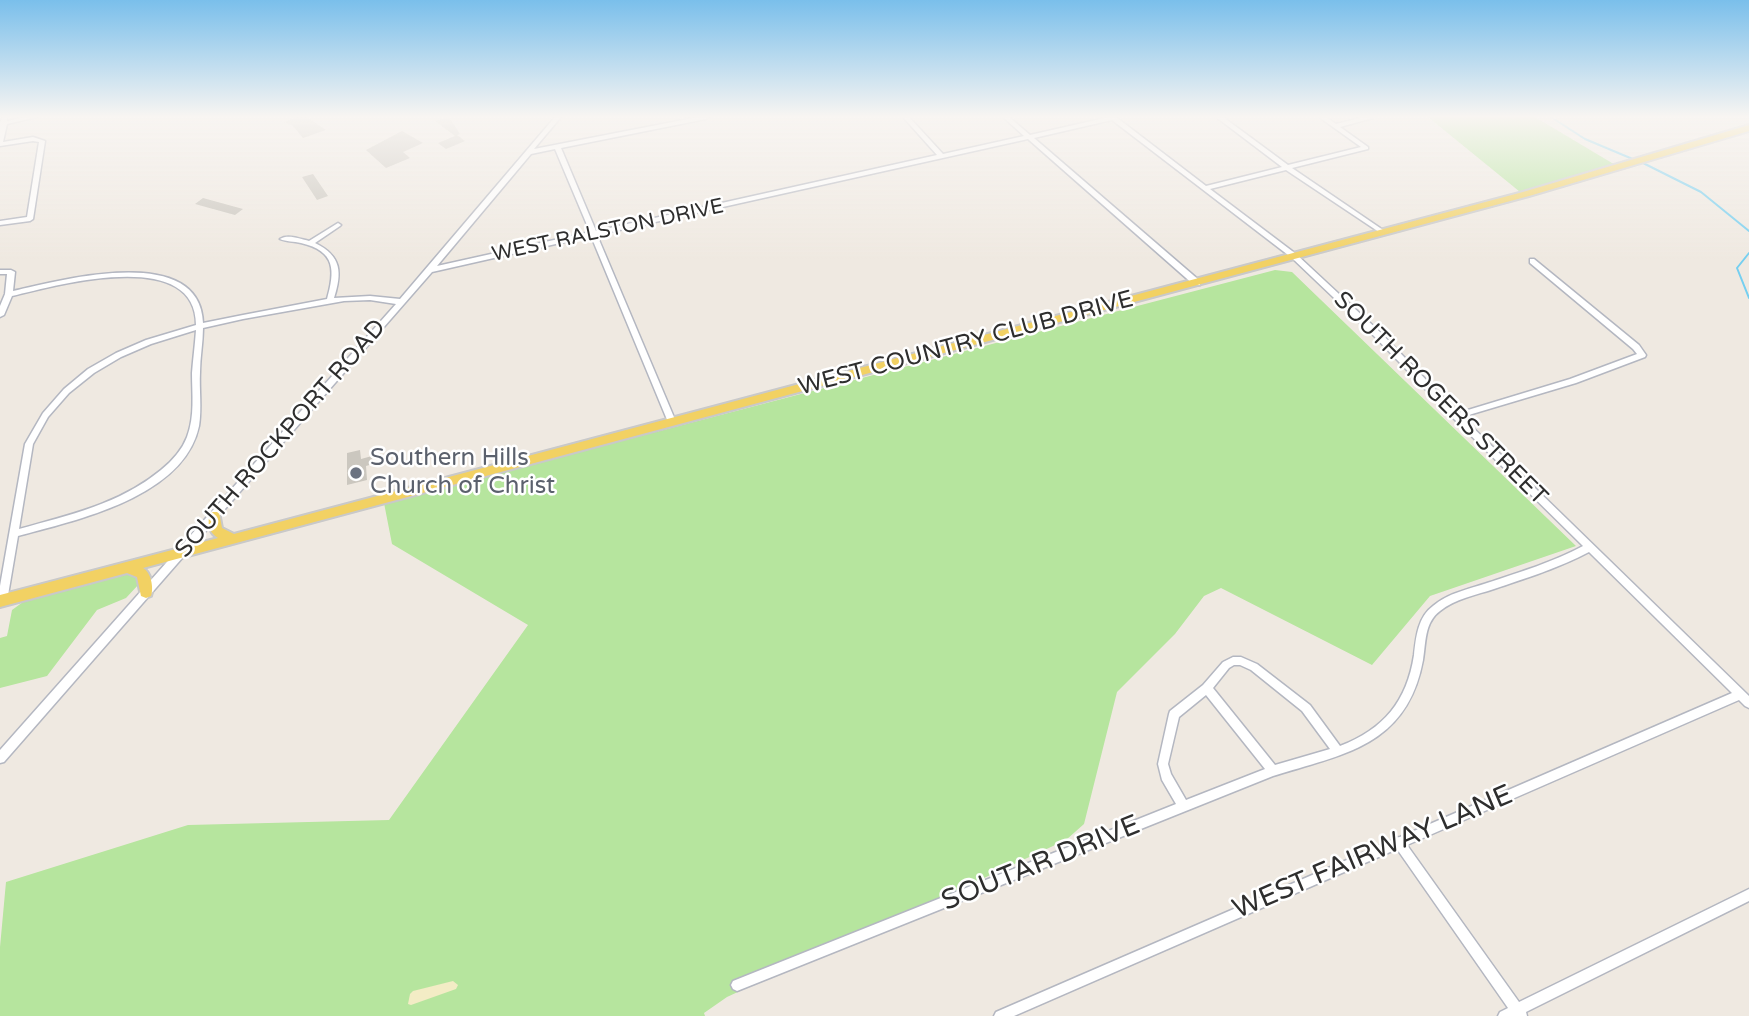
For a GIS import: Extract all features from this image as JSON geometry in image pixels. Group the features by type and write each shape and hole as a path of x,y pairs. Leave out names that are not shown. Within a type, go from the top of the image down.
{"main road":[{"name":"WEST COUNTRY CLUB DRIVE","path":"1,601 1384,233 1630,164"},
{"path":"215,515 216,531 221,536 233,539"},
{"path":"128,567 143,574 146,592"}],"street":[{"path":"0,223 30,219 38,164"},
{"name":"SOUTH ROCKPORT ROAD","path":"0,758 402,302 519,164"},
{"path":"566,164 672,422"},
{"name":"WEST RALSTON DRIVE","path":"430,270 908,164"},
{"path":"1060,164 1197,283"},
{"name":"SOUTH ROGERS STREET","path":"1174,164 1294,256 1378,335 1456,416 1745,699"},
{"path":"1283,164 1384,233"},
{"path":"1205,188 1297,164"},
{"path":"311,243 338,225"},
{"path":"283,239 311,243 326,253 335,267 336,278 330,301"},
{"path":"1456,416 1573,381 1642,355 1636,347 1532,261"},
{"path":"0,272 10,272 9,294 0,315"},
{"path":"9,294 88,277 125,274 161,277 188,291 199,311 197,418 192,437 179,457 159,477 114,503 13,534"},
{"path":"1,601 29,444 37,426 54,405 82,379 110,359 146,342 199,326 330,301 370,298 402,302"},
{"name":"SOUTAR DRIVE","path":"737,985 1273,771 1362,743 1378,733 1399,712 1417,666 1425,623 1435,609 1449,601 1565,561 1589,547"},
{"path":"1184,807 1166,776 1163,764 1174,714 1207,688 1226,665 1241,661 1265,676 1312,713 1337,750"},
{"path":"1207,688 1273,771"},
{"name":"WEST FAIRWAY LANE","path":"1003,1014 1398,842 1745,699"},
{"path":"1398,842 1518,1013"},
{"path":"1504,1016 1518,1013 1749,895"}],"green space":[{"path":"1486,164 1617,166 1525,196"},
{"path":"1275,270 1292,272 1576,546 1430,596 1372,665 1221,588 1204,596 1175,634 1117,692 1084,824 1066,840 727,997 704,1013 705,1016 0,1016 0,947 6,882 188,825 389,820 528,625 392,544 384,503"},
{"path":"125,575 134,575 139,584 126,598 97,610 47,676 0,688 0,638 7,636 12,610 23,602"}],"sand":[{"path":"453,981 458,985 456,989 408,1004 413,991"}],"building":[{"path":"313,174 328,196 317,200 302,177"},
{"path":"203,198 243,209 235,215 195,204"},
{"name":"Southern Hills Church of Christ","path":"360,450 361,459 372,456 373,464 366,466 367,480 347,485 347,453"}],"waterway":[{"path":"1646,164 1701,192 1749,231"},
{"path":"1749,253 1737,268 1749,298"}],"place":[{"name":"Southern Hills Church of Christ","path":"356,473"}]}
